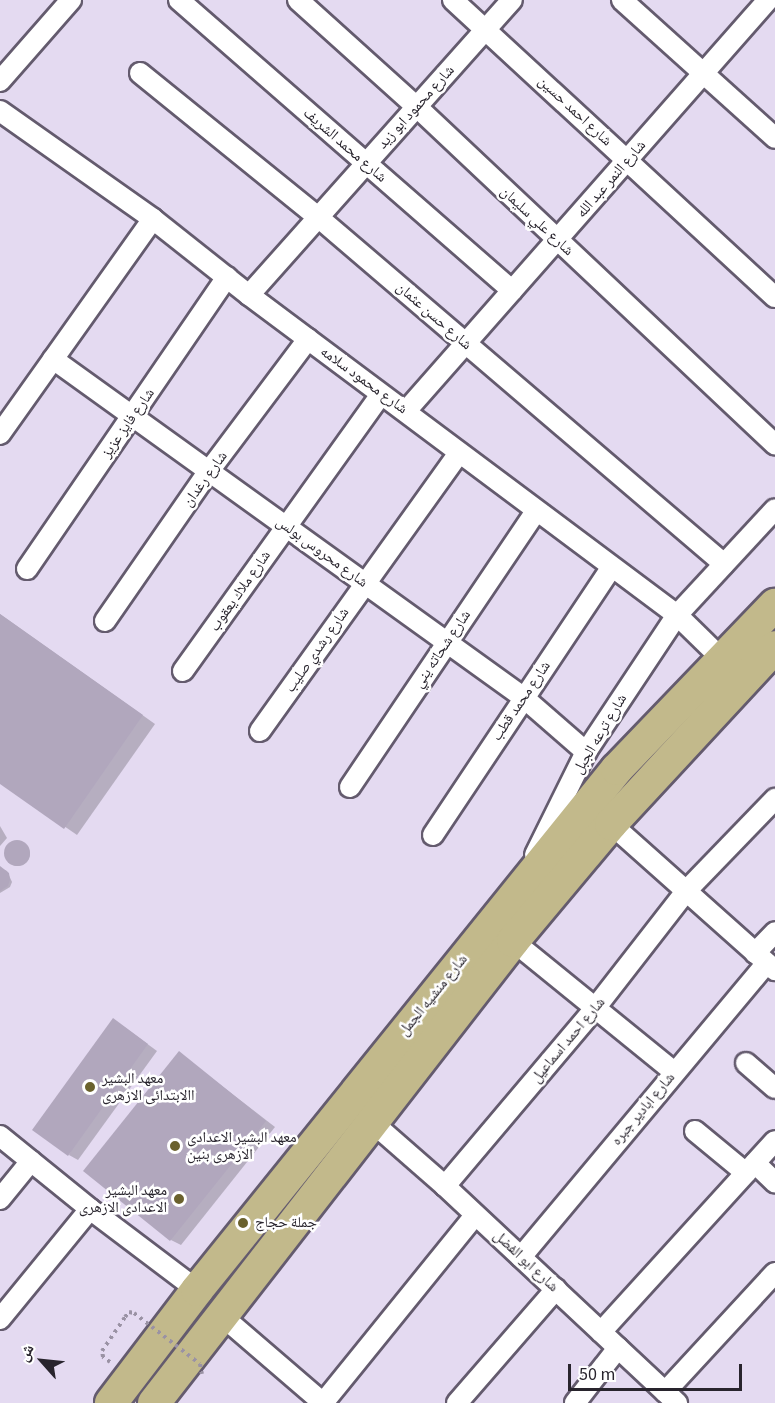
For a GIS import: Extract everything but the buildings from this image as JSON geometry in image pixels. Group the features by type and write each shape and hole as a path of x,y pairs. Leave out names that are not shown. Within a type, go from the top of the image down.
{"main road":[{"name":"شارع منشيه الجمل","path":"111,1403 197,1290 617,769 721,657 775,605"},
{"name":"شارع منشيه الجمل","path":"154,1403 513,941 611,824 775,647"}],"street":[{"path":"0,81 71,0"},
{"name":"شارع محمد الشريف","path":"179,0 512,291"},
{"name":"شارع علي سليمان","path":"298,0 417,107 775,444"},
{"name":"شارع احمد حسين","path":"453,0 775,297"},
{"name":"شارع محمود ابو زيد","path":"249,295 512,0"},
{"path":"622,0 775,138"},
{"path":"767,0 775,7"},
{"name":"شارع النمر عبد الله","path":"406,411 767,0"},
{"name":"شارع حسن عثمان","path":"140,73 318,217 724,564"},
{"name":"شارع محمود سلامه","path":"0,111 153,219 249,295 406,411 611,568 677,615 721,657"},
{"path":"0,434 153,219"},
{"name":"شارع فايز عزيز","path":"27,569 227,277"},
{"name":"شارع رغدان","path":"105,621 209,471 308,339"},
{"name":"شارع محروس بولس","path":"53,359 523,697 586,752"},
{"name":"شارع ملاك يعقوب","path":"183,671 381,393"},
{"name":"شارع رشدي صليب","path":"260,731 459,453"},
{"path":"677,615 775,509"},
{"name":"شارع شحاته يني","path":"350,787 536,511"},
{"name":"شارع محمد قطب","path":"433,835 611,568"},
{"name":"شارع ترعه الجبل","path":"518,891 586,752 677,615"},
{"name":"شارع احمد اسماعيل","path":"445,1186 596,1007 687,890 775,799"},
{"path":"611,824 765,962"},
{"name":"شارع ابادير جبره","path":"521,1257 765,962 775,932"},
{"path":"513,941 674,1072"},
{"path":"746,1063 775,1088"},
{"name":"شارع ابو الفضل","path":"372,1122 445,1186 671,1397"},
{"path":"695,1131 775,1182"},
{"path":"0,1136 90,1209 197,1290"},
{"path":"601,1332 775,1141"},
{"path":"0,1199 31,1161"},
{"path":"0,1319 90,1209"},
{"path":"222,1316 323,1403 475,1215"},
{"path":"671,1397 775,1273"},
{"path":"458,1403 556,1289"},
{"path":"575,1403 618,1348"}],"path":[{"path":"105,1359 102,1351 129,1312 134,1313 200,1364 202,1374"}],"place":[{"name":"معهد البشير االابتدائى الازهرى","path":"90,1087"},
{"name":"معهد البشير الاعدادى الازهرى بنين","path":"175,1146"},
{"name":"معهد البشير الاعدادى الازهرى","path":"179,1199"},
{"name":"جملة حجاج","path":"243,1223"}]}
